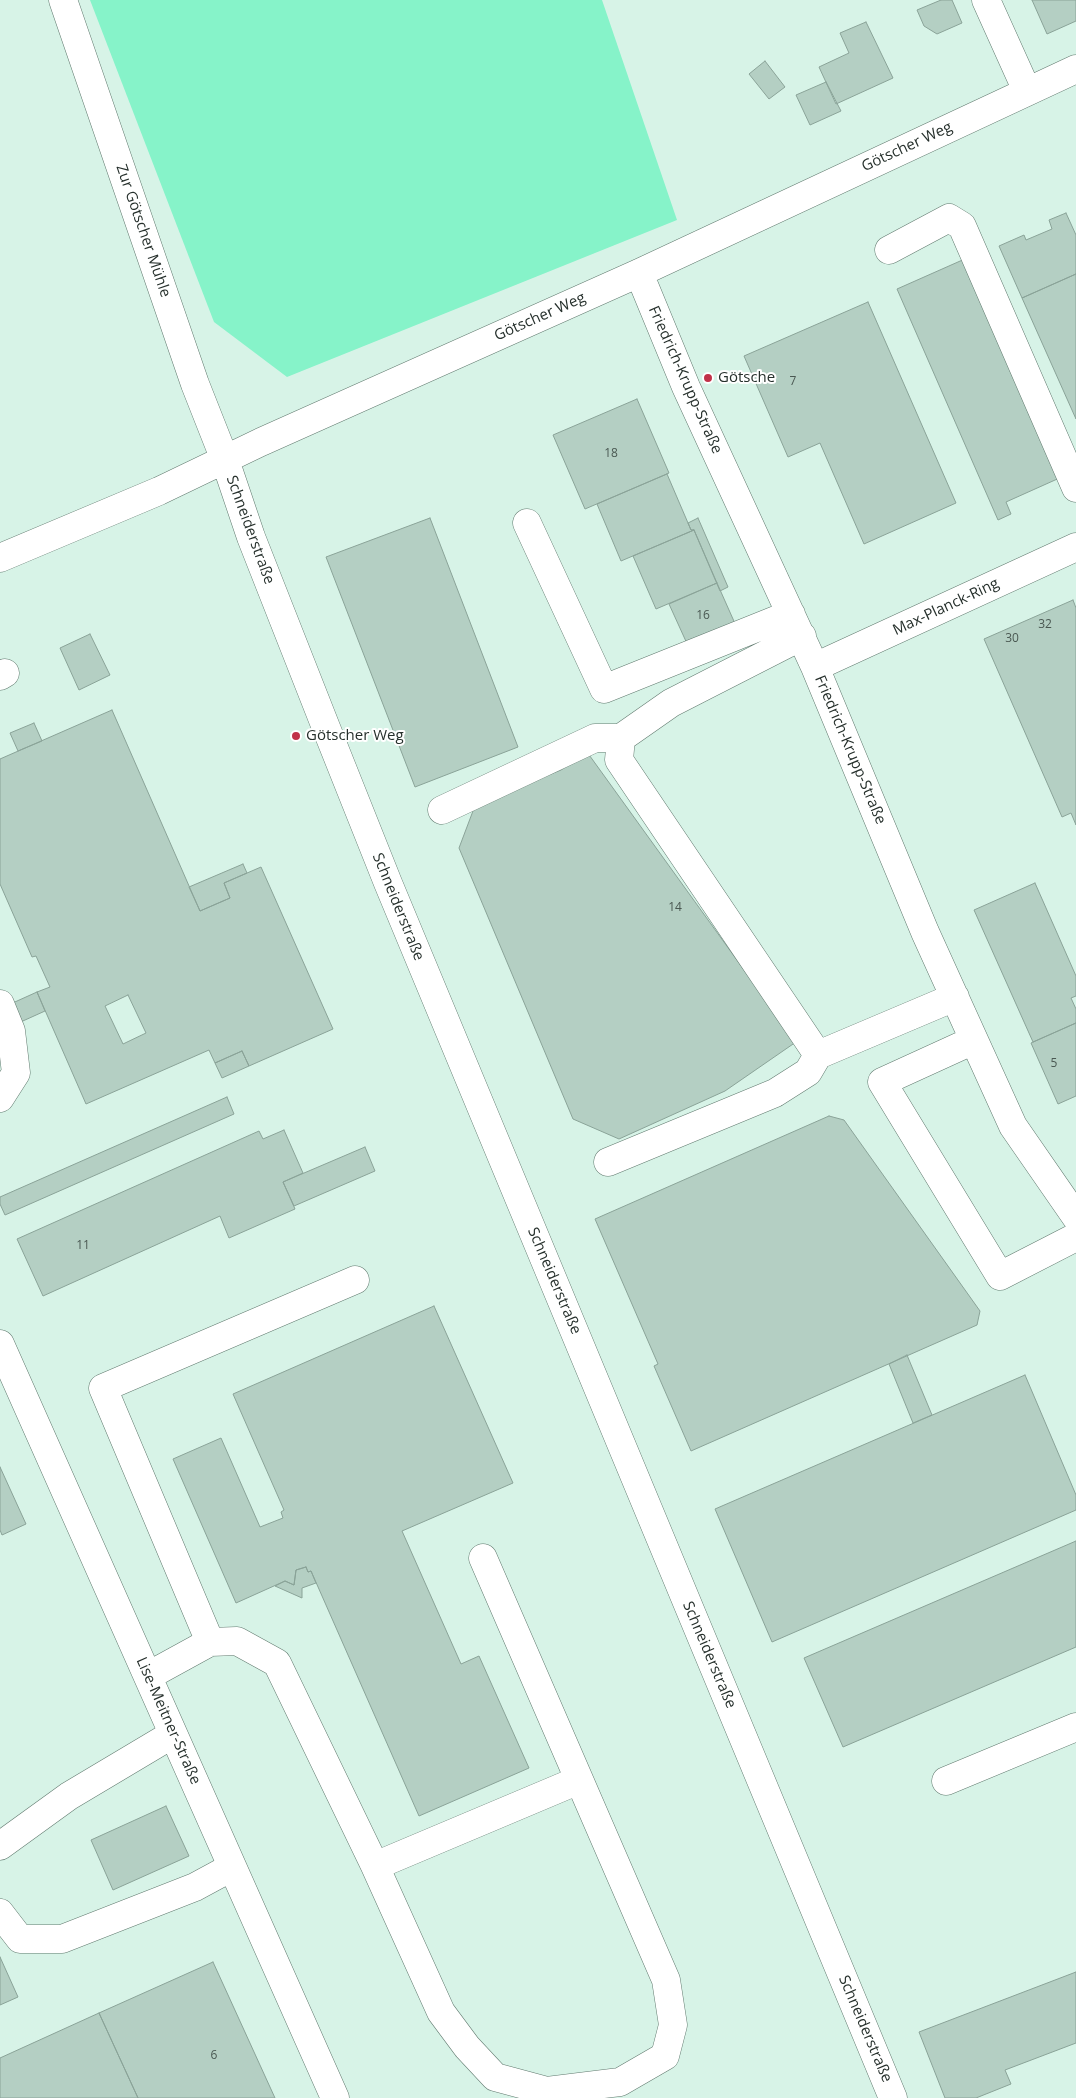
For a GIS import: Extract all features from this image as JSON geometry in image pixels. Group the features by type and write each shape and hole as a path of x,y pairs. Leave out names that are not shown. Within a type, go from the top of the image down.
{"street":[{"name":"Zur Götscher Mühle","path":"63,0 195,384 225,460"},
{"path":"986,0 1028,91"},
{"name":"Götscher Weg","path":"0,558 159,491 639,273 1076,69"},
{"path":"889,250 949,218 962,226 1076,488"},
{"name":"Friedrich-Krupp-Straße","path":"639,273 686,387 816,666 925,932 1013,1126 1076,1217"},
{"name":"Schneiderstraße","path":"225,460 251,537 388,883 894,2098"},
{"path":"527,523 604,689 796,625"},
{"name":"Max-Planck-Ring","path":"816,666 1076,548"},
{"path":"442,810 595,738 621,738 671,703 796,625"},
{"path":"621,738 619,760 818,1055"},
{"path":"608,1162 775,1093 808,1072 818,1055 955,996"},
{"path":"0,1004 11,1031 16,1073 0,1098"},
{"path":"974,1040 882,1082 1000,1276 1076,1237"},
{"path":"210,1642 103,1388 355,1280"},
{"name":"Lise-Meitner-Straße","path":"0,1344 6,1374 148,1676 335,2098"},
{"path":"148,1676 210,1642 237,1641 277,1663 375,1866 441,2012 467,2047 495,2077 547,2091 620,2082 665,2056 674,2025 666,1980 483,1558"},
{"path":"946,1781 1076,1727"},
{"path":"0,1846 69,1796 173,1734"},
{"path":"375,1866 579,1780"},
{"path":"0,1913 20,1939 62,1939 195,1887 232,1867"}],"green space":[{"path":"90,0 602,0 677,220 287,377 214,322"}],"building":[{"path":"941,0 952,0 962,23 937,34 924,26 917,10"},
{"path":"1032,0 1076,0 1076,21 1047,34"},
{"path":"866,22 893,78 836,104 819,67 849,53 840,33"},
{"path":"765,61 785,87 769,99 749,74"},
{"path":"826,82 841,111 810,125 796,95"},
{"path":"1066,213 1076,235 1076,274 1022,298 999,246 1024,235 1026,240 1052,229 1049,220"},
{"path":"967,258 1064,476 1006,502 1011,514 998,520 897,289"},
{"path":"1076,274 1076,419 1022,298"},
{"path":"868,302 956,503 864,544 820,443 788,457 744,356"},
{"path":"637,399 669,473 585,509 553,435"},
{"path":"667,474 691,530 694,530 621,561 597,504"},
{"path":"430,518 518,747 415,787 326,557"},
{"path":"698,518 728,587 720,591 694,530 691,530 688,523"},
{"path":"694,530 717,583 656,609 633,556"},
{"path":"717,583 737,628 689,648 669,604"},
{"path":"1073,600 1076,608 1076,825 1071,813 1062,817 984,639"},
{"path":"90,634 110,675 79,690 60,648"},
{"path":"112,710 200,911 230,898 224,883 261,867 333,1029 249,1066 242,1051 215,1063 209,1050 86,1104 37,992 50,987 36,956 32,957 0,884 0,759","holes":["128,995 146,1033 123,1044 105,1006"]},
{"path":"34,723 42,741 18,751 10,733"},
{"path":"587,752 796,1042 725,1091 619,1139 573,1119 459,848 476,803 561,770"},
{"path":"243,864 247,873 224,883 230,898 200,911 189,887"},
{"path":"1035,883 1076,976 1076,996 1071,998 1076,1009 1076,1023 1033,1042 974,910"},
{"path":"37,992 45,1011 14,1025 6,1006"},
{"path":"1076,1023 1076,1096 1058,1104 1031,1043"},
{"path":"242,1051 249,1066 222,1078 215,1063"},
{"path":"227,1097 234,1114 5,1215 0,1204 0,1197"},
{"path":"829,1116 844,1120 980,1311 977,1325 691,1451 654,1366 658,1364 595,1219"},
{"path":"284,1130 303,1173 283,1182 295,1209 229,1238 220,1216 43,1296 17,1239 259,1131 263,1139"},
{"path":"365,1147 375,1171 294,1206 283,1182"},
{"path":"434,1306 513,1483 402,1531 461,1664 479,1656 529,1768 419,1816 311,1571 308,1572 306,1567 296,1570 294,1585 285,1581 236,1603 173,1459 221,1438 260,1527 283,1518 281,1512 284,1510 233,1394"},
{"path":"907,1355 932,1415 913,1423 889,1364"},
{"path":"1025,1375 1076,1495 1076,1510 772,1642 715,1509"},
{"path":"0,1467 26,1524 2,1535 0,1530"},
{"path":"1076,1541 1076,1647 843,1747 804,1658"},
{"path":"306,1567 308,1572 311,1571 316,1583 302,1588 302,1598 275,1586 285,1581 294,1585 296,1570"},
{"path":"166,1806 189,1856 113,1890 91,1840"},
{"path":"0,1957 18,1997 0,2005"},
{"path":"213,1962 275,2098 138,2098 99,2013"},
{"path":"1076,1972 1076,2043 1005,2070 1011,2084 976,2098 945,2098 919,2032"},
{"path":"99,2013 138,2098 0,2098 0,2058"}],"place":[{"name":"Götsche","path":"708,378"},
{"name":"Götscher Weg","path":"296,736"}]}
